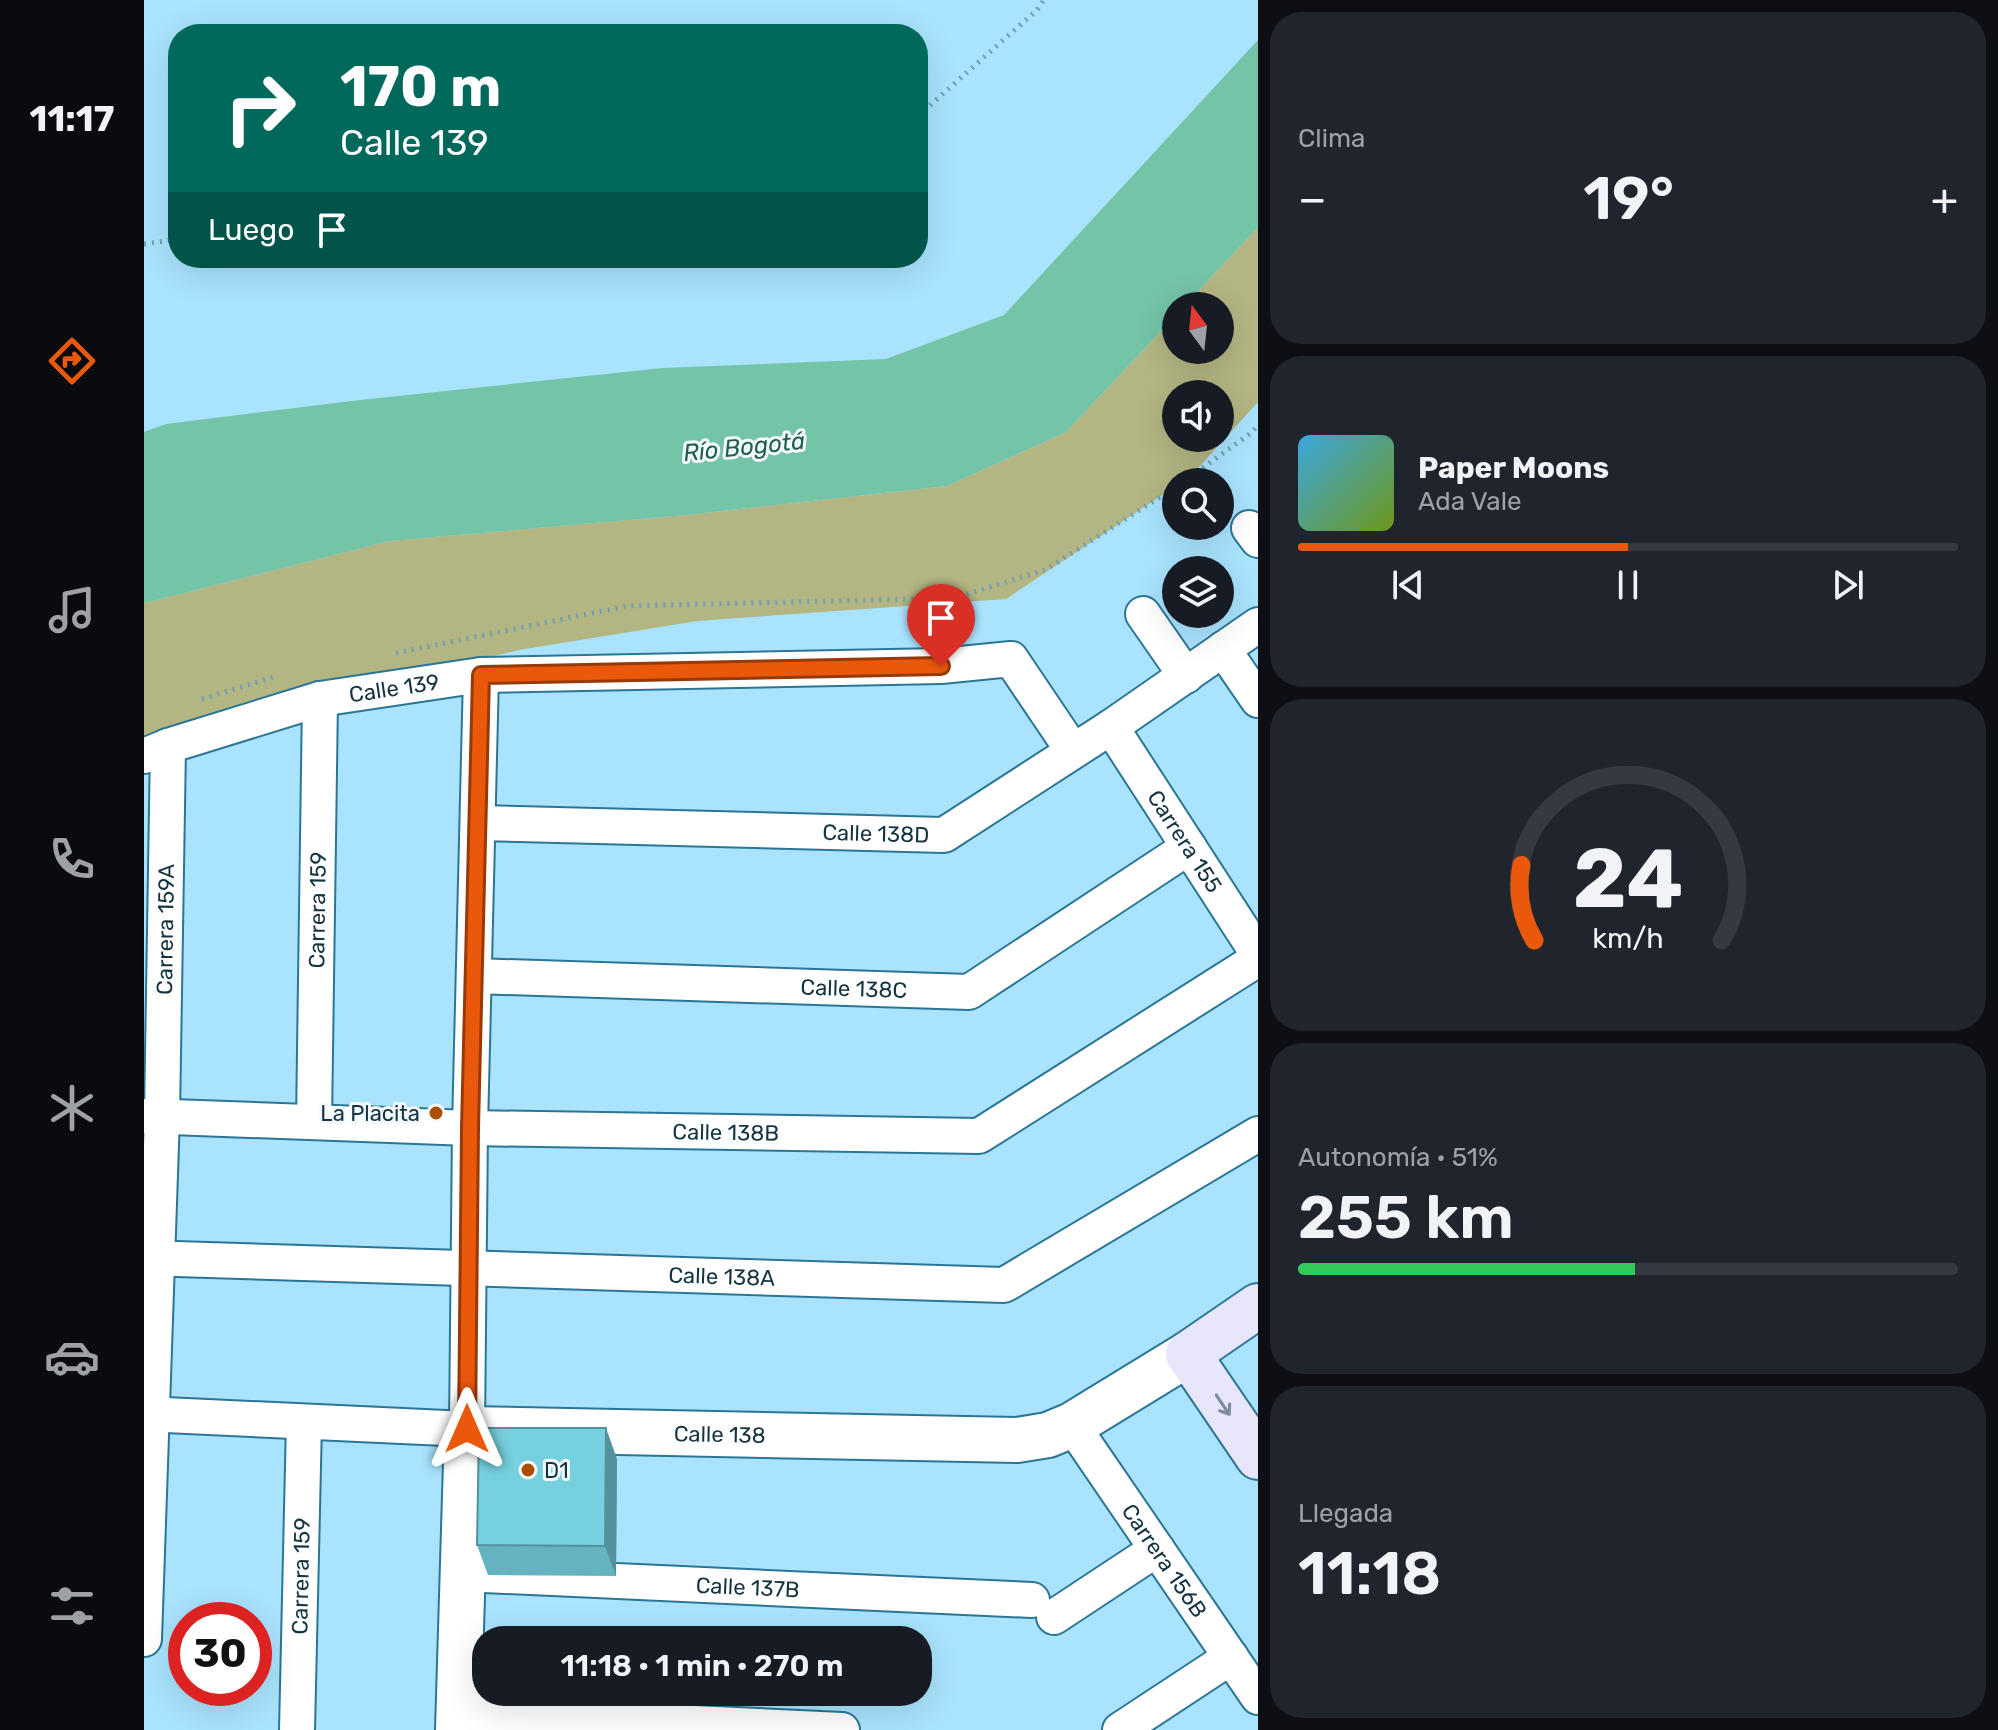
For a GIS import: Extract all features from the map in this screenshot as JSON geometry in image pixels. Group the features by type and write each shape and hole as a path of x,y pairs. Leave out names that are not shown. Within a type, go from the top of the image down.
{"main road":[{"name":"Calle 138","path":"1188,1354 1258,1306"},
{"path":"1188,1354 1258,1457"}],"street":[{"path":"1143,614 1186,676"},
{"name":"Calle 138D","path":"478,823 944,835 1111,727 1258,625"},
{"path":"1223,649 1258,700"},
{"name":"Calle 139","path":"156,751 320,699 481,675 941,666 1011,659 1073,751"},
{"path":"481,675 470,1128 467,1429 458,1721 842,1730"},
{"name":"Carrera 159","path":"314,1122 320,699"},
{"name":"Carrera 155","path":"1111,727 1258,956"},
{"name":"Carrera 159A","path":"144,1639 156,751"},
{"name":"Calle 138C","path":"474,976 969,992 1189,847"},
{"name":"Calle 138B","path":"153,1116 470,1128 979,1136 1258,956"},
{"name":"Calle 138A","path":"150,1258 1004,1285 1258,1134"},
{"name":"Calle 138","path":"147,1415 467,1429 1017,1440 1048,1435 1072,1425 1188,1354"},
{"name":"Carrera 159","path":"297,1730 304,1422"},
{"name":"Carrera 156B","path":"1072,1425 1258,1697"},
{"name":"Calle 137B","path":"462,1574 1043,1608 1157,1549"},
{"path":"1120,1730 1231,1657"}],"path":[{"path":"928,107 1037,10 1044,0"},
{"path":"144,244 168,240"},
{"path":"1202,468 1258,425"},
{"path":"383,655 627,606 954,598 1045,570 1162,496"},
{"path":"188,703 291,673"}],"shaded area":[{"path":"1258,227 1258,402 1234,428 1234,380 1162,380 1162,452 1213,452 1198,468 1162,468 1162,495 1006,599 697,621 519,650 144,740 144,603 389,541 686,515 947,486 1066,432 1162,330 1162,364 1234,364 1234,292 1197,292"}],"water":[{"name":"Río Bogotá","path":"1258,40 1258,227 1197,292 1162,292 1162,330 1066,432 947,486 686,515 389,541 144,603 144,432 166,424 663,368 886,359 1004,315"}],"building":[{"path":"479,1428 606,1428 605,1546 477,1545"}],"place":[{"name":"La Placita","path":"436,1113"},
{"name":"D1","path":"528,1470"}],"route":[{"path":"467,1429 470,1128 481,675 941,666"}]}
